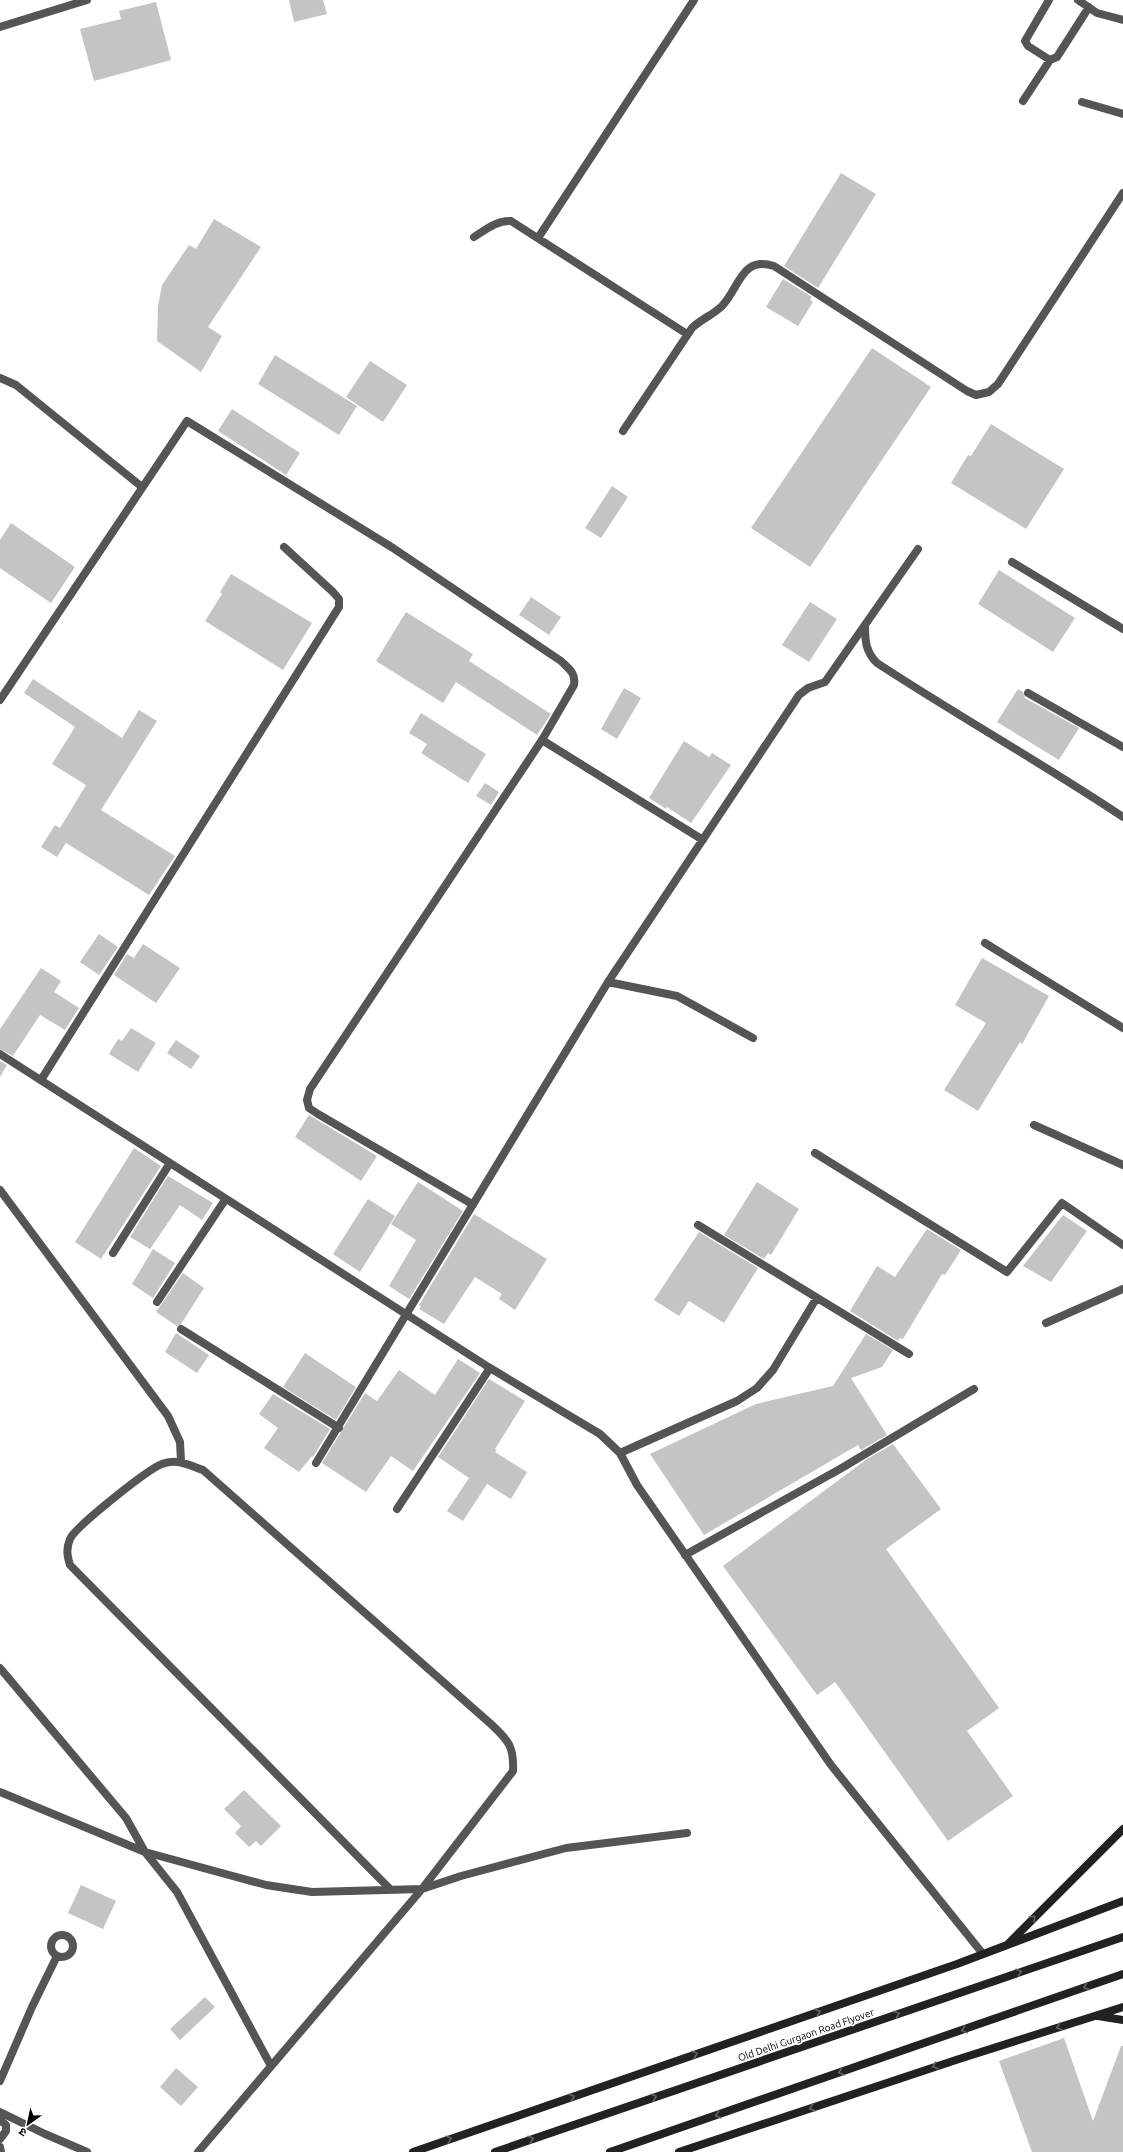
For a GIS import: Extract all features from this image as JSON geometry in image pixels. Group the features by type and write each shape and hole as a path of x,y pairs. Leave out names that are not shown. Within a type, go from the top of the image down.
{"main road":[{"path":"1006,1946 1123,1829"},
{"path":"413,2152 1006,1946 1123,1901"},
{"name":"Old Delhi Gurgaon Road Flyover","path":"494,2152 1123,1937"},
{"path":"610,2152 1123,1974"},
{"path":"679,2152 966,2056 1123,2007"},
{"path":"1095,2016 1123,2020"}],"street":[{"path":"0,27 86,0"},
{"path":"538,238 694,0"},
{"path":"1048,0 1024,41 1028,46 1050,60"},
{"path":"1078,0 1097,12 1123,20"},
{"path":"1023,101 1050,60 1058,57 1089,7"},
{"path":"1082,102 1123,114"},
{"path":"623,431 687,334 699,320 720,308 746,270 755,263 764,263 774,266 967,391 976,395 989,392 998,384 1123,192"},
{"path":"474,237 504,220 520,225 687,334"},
{"path":"0,378 16,385 142,487"},
{"path":"0,700 187,421 393,548 561,661 572,671 575,678 574,685 542,740 310,1089 307,1100 310,1108 318,1114 472,1204"},
{"path":"41,1080 339,607 339,599 334,592 284,547"},
{"path":"316,1463 339,1428 472,1204 608,982 799,695 808,688 826,682 918,549"},
{"path":"1012,562 1123,629"},
{"path":"865,626 865,645 869,655 877,663 963,718 1060,775 1123,816"},
{"path":"1028,693 1123,747"},
{"path":"542,740 703,840"},
{"path":"985,943 1123,1028"},
{"path":"608,982 677,996 753,1038"},
{"path":"0,1054 225,1200 490,1368 600,1434 620,1453 637,1485 831,1765 983,1954"},
{"path":"1034,1125 1123,1165"},
{"path":"815,1153 1007,1272 1062,1203 1123,1245"},
{"path":"113,1253 170,1163"},
{"path":"0,1190 168,1416 180,1442 180,1461"},
{"path":"157,1302 225,1200"},
{"path":"698,1225 816,1299 909,1354"},
{"path":"1046,1324 1123,1289"},
{"path":"620,1453 737,1401 758,1388 774,1370 816,1299"},
{"path":"181,1329 339,1428"},
{"path":"397,1509 490,1368"},
{"path":"685,1555 840,1469 974,1389"},
{"path":"198,2152 422,1889 513,1771 514,1756 509,1742 492,1725 203,1470 180,1461 162,1464 147,1472 87,1521 70,1537 66,1551 70,1565 390,1889"},
{"path":"0,1668 126,1818 145,1852 177,1892 271,2066"},
{"path":"0,1792 145,1852 266,1885 312,1892 422,1889 461,1876 566,1848 687,1833"},
{"path":"0,2081 32,2007 57,1956"},
{"path":"0,2112 87,2152"},
{"path":"0,2120 6,2125 6,2131 0,2139"},
{"path":"0,2147 1,2152"}],"building":[{"path":"289,0 323,0 327,14 294,22"},
{"path":"156,2 171,60 94,81 80,29 121,19 119,11"},
{"path":"841,173 876,194 818,288 784,266"},
{"path":"214,219 261,247 208,327 222,336 201,372 157,341 158,306 162,285 189,245 196,249"},
{"path":"783,279 812,297 810,300 813,302 798,326 766,307"},
{"path":"872,348 931,387 810,567 751,528"},
{"path":"275,355 357,406 339,435 258,384"},
{"path":"370,361 407,385 383,422 346,397"},
{"path":"232,409 300,453 286,475 218,431"},
{"path":"991,424 1064,469 1026,529 951,483 968,455 971,456"},
{"path":"612,486 628,497 601,538 585,528"},
{"path":"11,523 75,567 51,603 0,568 0,540"},
{"path":"999,570 1075,618 1053,652 978,604"},
{"path":"231,574 312,623 283,670 205,621 222,594 220,592"},
{"path":"531,597 561,617 549,635 519,615"},
{"path":"810,602 837,619 809,662 782,645"},
{"path":"406,612 473,654 469,661 551,714 537,735 456,682 443,703 376,661"},
{"path":"33,679 122,738 139,710 157,721 101,810 175,856 149,895 66,843 57,857 41,847 55,825 60,828 86,785 52,764 75,727 24,693"},
{"path":"624,688 641,698 617,739 601,729"},
{"path":"1018,689 1023,692 1025,698 1079,728 1059,760 997,722"},
{"path":"421,713 486,754 468,783 421,753 427,744 409,733"},
{"path":"684,741 709,757 712,753 731,765 691,823 667,807 666,809 649,798"},
{"path":"485,783 499,792 491,805 476,796"},
{"path":"99,934 118,947 99,975 80,962"},
{"path":"143,944 180,968 156,1003 114,975 127,954 134,958"},
{"path":"982,958 1049,996 1022,1044 1020,1042 978,1111 944,1090 986,1023 955,1005"},
{"path":"41,968 61,981 54,992 79,1008 65,1030 40,1015 13,1056 0,1049 0,1029"},
{"path":"131,1028 156,1043 138,1072 109,1054 118,1039 122,1041"},
{"path":"176,1040 200,1056 191,1069 167,1053"},
{"path":"0,1061 7,1065 0,1077"},
{"path":"309,1115 377,1156 361,1181 295,1137"},
{"path":"134,1148 161,1166 101,1259 75,1242"},
{"path":"168,1176 213,1203 202,1220 180,1205 150,1249 130,1237"},
{"path":"418,1182 463,1211 409,1299 389,1286 416,1240 391,1224"},
{"path":"757,1182 799,1209 771,1255 768,1253 764,1259 724,1235"},
{"path":"368,1199 395,1216 360,1272 333,1254"},
{"path":"474,1214 547,1259 515,1310 499,1299 502,1294 475,1277 444,1324 419,1309 421,1306 419,1305"},
{"path":"1063,1215 1087,1231 1051,1282 1023,1266"},
{"path":"927,1229 961,1250 945,1275 942,1274 903,1339 900,1338 898,1341 850,1311 877,1266 895,1277"},
{"path":"699,1232 758,1268 724,1323 689,1301 679,1316 654,1300"},
{"path":"153,1249 175,1263 153,1298 132,1284"},
{"path":"183,1273 204,1288 181,1324 177,1326 156,1312"},
{"path":"176,1333 209,1355 197,1373 165,1352"},
{"path":"866,1334 893,1350 882,1367 851,1378 887,1435 861,1450 858,1445 704,1535 650,1454 756,1404 833,1386"},
{"path":"305,1353 356,1387 336,1420 283,1387"},
{"path":"458,1359 480,1373 413,1471 391,1456 366,1492 322,1463 365,1393 377,1401 399,1370 435,1395"},
{"path":"489,1379 525,1401 495,1449 497,1450 495,1452 527,1472 511,1499 487,1484 463,1521 447,1511 469,1478 438,1457"},
{"path":"273,1394 330,1429 313,1457 312,1456 299,1472 264,1448 278,1428 259,1414"},
{"path":"893,1444 941,1509 886,1549 999,1708 967,1731 1013,1796 948,1841 835,1682 817,1695 723,1566 867,1459"},
{"path":"244,1790 281,1826 261,1846 256,1841 249,1847 235,1833 241,1826 224,1809"},
{"path":"81,1885 116,1901 103,1929 68,1913"},
{"path":"205,1997 215,2007 180,2040 170,2029"},
{"path":"1064,2038 1093,2121 1121,2046 1123,2046 1123,2152 1032,2152 999,2061"},
{"path":"176,2068 198,2087 181,2106 160,2087"}]}
